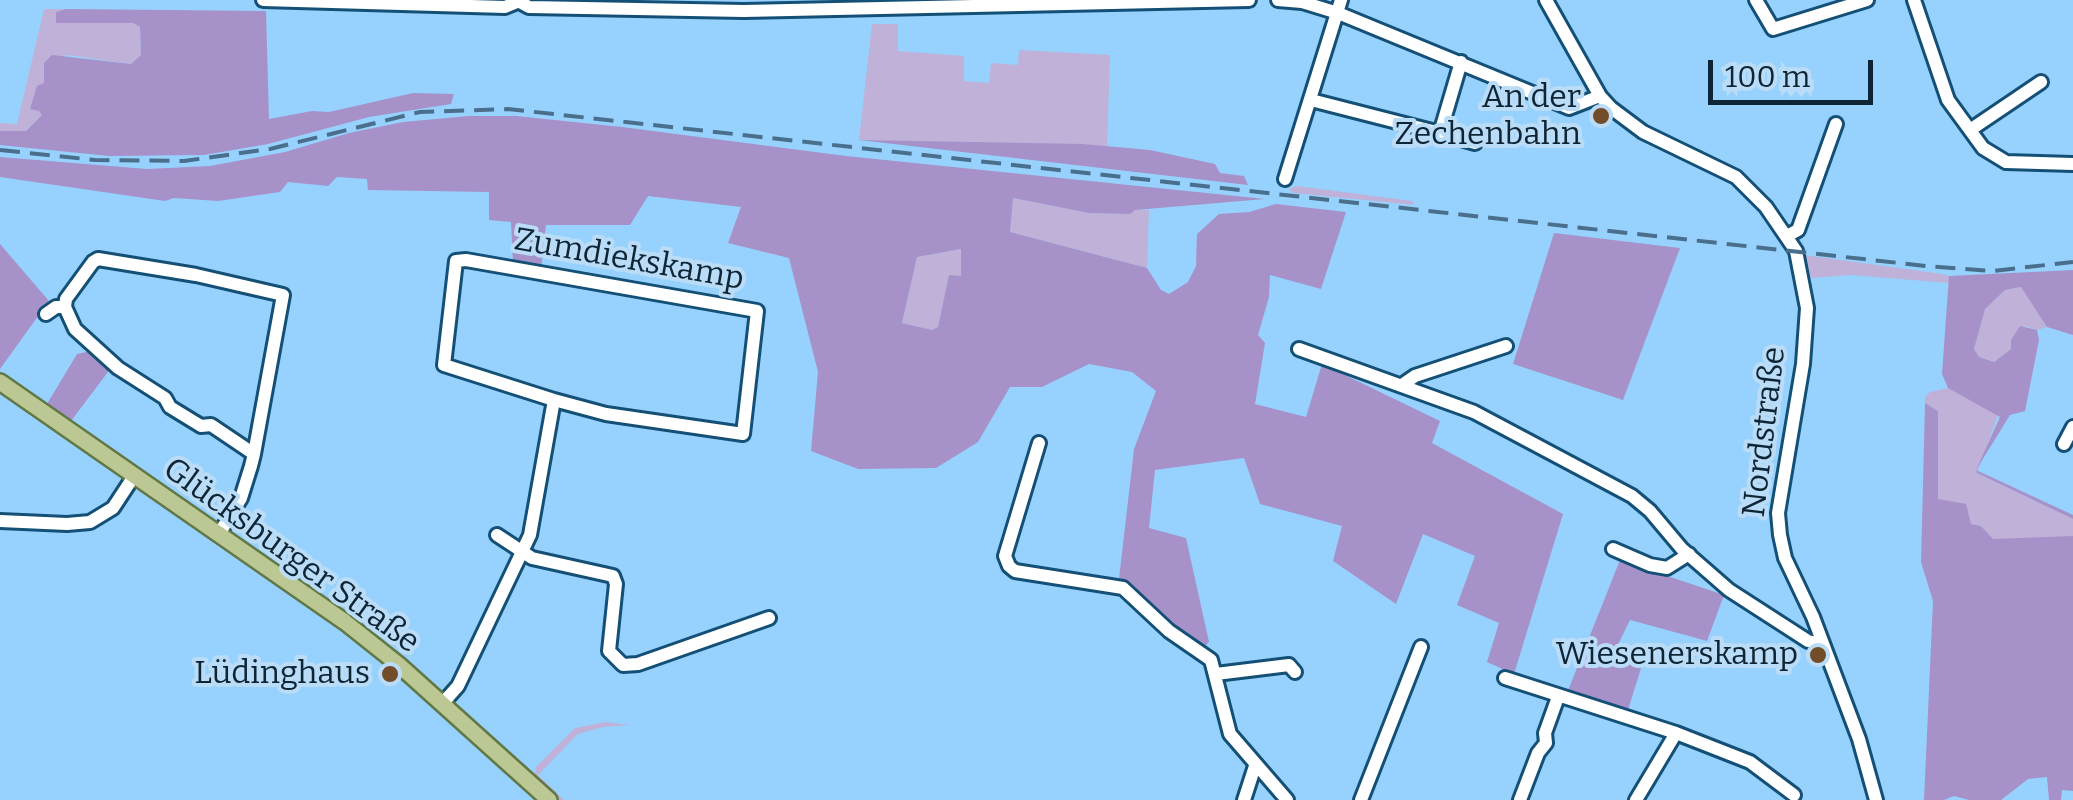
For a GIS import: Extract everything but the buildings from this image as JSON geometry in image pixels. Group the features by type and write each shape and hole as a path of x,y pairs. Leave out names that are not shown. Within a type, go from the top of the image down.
{"main road":[{"name":"Glücksburger Straße","path":"0,382 370,641 549,800"}],"street":[{"path":"262,0 460,2 504,7 517,1 529,7 1249,0"},
{"path":"1278,0 1340,6 1568,108 1600,96"},
{"name":"Nordstraße","path":"1546,0 1600,96 1630,124 1736,176 1766,206 1796,251 1808,308 1779,524 1784,558 1859,739 1876,800"},
{"path":"1756,0 1773,29 1866,0"},
{"path":"1914,0 1948,100 1983,148 2006,162 2073,164"},
{"path":"1286,179 1340,6"},
{"path":"1440,132 1461,62"},
{"path":"1970,130 2041,82"},
{"path":"1310,100 1475,144"},
{"path":"1788,236 1798,230 1836,124"},
{"path":"64,307 75,284 98,260 283,295 254,454 241,498 220,534"},
{"name":"Zumdiekskamp","path":"456,261 757,310 743,434 606,414 554,400 444,365 456,261"},
{"path":"46,314 64,307"},
{"path":"64,307 75,329 118,368 165,398 170,407 201,426 211,426 254,454"},
{"path":"1402,385 1415,376 1506,346"},
{"path":"1299,349 1474,412 1632,496 1729,590 1808,641 1822,644"},
{"path":"442,704 458,686 530,535 554,400"},
{"path":"2064,444 2073,428"},
{"path":"1039,443 1005,556 1008,566 1015,571 1123,588 1169,631 1211,660 1230,734 1287,800"},
{"name":"Glücksburger Straße","path":"0,521 90,522 112,508 134,476"},
{"path":"497,535 522,552 613,576 616,584 609,652 623,666 768,618"},
{"path":"1612,549 1666,568 1688,554"},
{"path":"1361,800 1421,648"},
{"path":"1216,674 1289,666 1295,672"},
{"path":"1505,678 1676,733 1750,762 1794,794"},
{"path":"1520,800 1538,753 1546,744 1545,733 1558,697"},
{"path":"1636,800 1676,733"},
{"path":"1244,800 1255,766"}],"shaded area":[{"path":"44,9 66,9 56,12 57,23 133,23 140,27 141,55 131,64 68,55 44,63 44,83 30,109 42,115 26,131 0,131 0,123 17,124"},
{"path":"266,11 269,119 329,112 413,93 454,94 451,104 369,117 268,144 204,155 109,156 0,145 0,131 26,131 42,115 30,109 37,86 44,83 44,63 52,55 131,64 141,55 140,27 133,23 56,23 56,12"},
{"path":"872,24 898,24 898,51 964,56 964,81 989,83 991,63 1018,65 1019,50 1110,55 1107,146 859,140"},
{"path":"516,116 846,156 1265,199 1135,210 1130,214 1089,213 1013,198 1010,232 1147,268 1161,290 1169,294 1188,282 1196,266 1197,234 1219,214 1249,212 1276,204 1346,212 1321,289 1270,275 1269,297 1258,335 1265,343 1255,404 1306,417 1322,364 1440,421 1432,443 1563,514 1514,674 1487,662 1499,623 1457,605 1475,556 1423,534 1396,604 1333,561 1342,526 1260,504 1244,458 1155,470 1149,528 1186,538 1209,642 1200,651 1119,579 1134,449 1156,391 1132,372 1089,364 1042,387 1010,387 978,442 936,468 858,469 811,451 818,372 789,258 728,243 741,207 648,196 630,225 546,225 541,269 513,264 511,222 489,220 489,192 368,190 367,179 337,177 328,186 288,182 280,192 218,201 165,201 0,177 0,157 147,169 210,166 285,152 403,122","holes":["961,249 961,276 949,275 938,327 932,330 902,323 917,257"]},
{"path":"859,140 1082,144 1150,150 1215,164 1220,173 1244,176 1248,185"},
{"path":"1297,186 1412,201 1415,205 1294,193 1288,189"},
{"path":"1013,198 1089,213 1149,210 1147,268 1010,232"},
{"path":"1554,233 1680,248 1623,400 1513,364"},
{"path":"0,244 49,301 0,369"},
{"path":"962,249 961,276 949,276 938,327 932,330 902,323 917,257"},
{"path":"1804,255 1942,274 1949,276 1949,283 1851,275 1811,278"},
{"path":"2073,270 2073,335 2047,327 2021,287 2005,290 1985,309 1974,349 1979,357 1994,362 2011,349 2011,340 2020,326 2037,330 2039,340 2025,411 2010,415 1976,470 2000,417 1948,388 1942,374 1949,276"},
{"path":"2022,287 2047,327 2037,330 2025,326 2011,349 1994,362 1979,357 1974,349 1985,309 2005,290"},
{"path":"91,351 108,366 108,372 71,421 47,404 77,354"},
{"path":"1948,388 1999,412 1977,473 2073,519 2073,545 1993,539 1981,526 1971,524 1938,499 1938,411 1925,403 1925,397"},
{"path":"1925,403 1938,411 1938,499 1966,504 1971,524 1981,526 1993,539 2073,536 2073,791 2062,790 2061,800 2049,800 2047,777 2028,779 2001,800 1954,796 1924,800 1933,601 1921,562"},
{"path":"1976,470 2073,515 2073,519 1977,473"},
{"path":"1620,560 1724,595 1707,641 1630,620 1614,653 1643,662 1627,713 1567,693"},
{"path":"605,722 630,725 578,734 538,775 564,800 559,800 535,776 536,767 575,728"}],"railway":[{"path":"0,150 95,160 184,161 270,149 420,112 508,109 1926,266 1992,271 2073,262"}],"place":[{"name":"An der Zechenbahn","path":"1601,116"},
{"name":"Wiesenerskamp","path":"1818,655"},
{"name":"Lüdinghaus","path":"390,674"}]}
